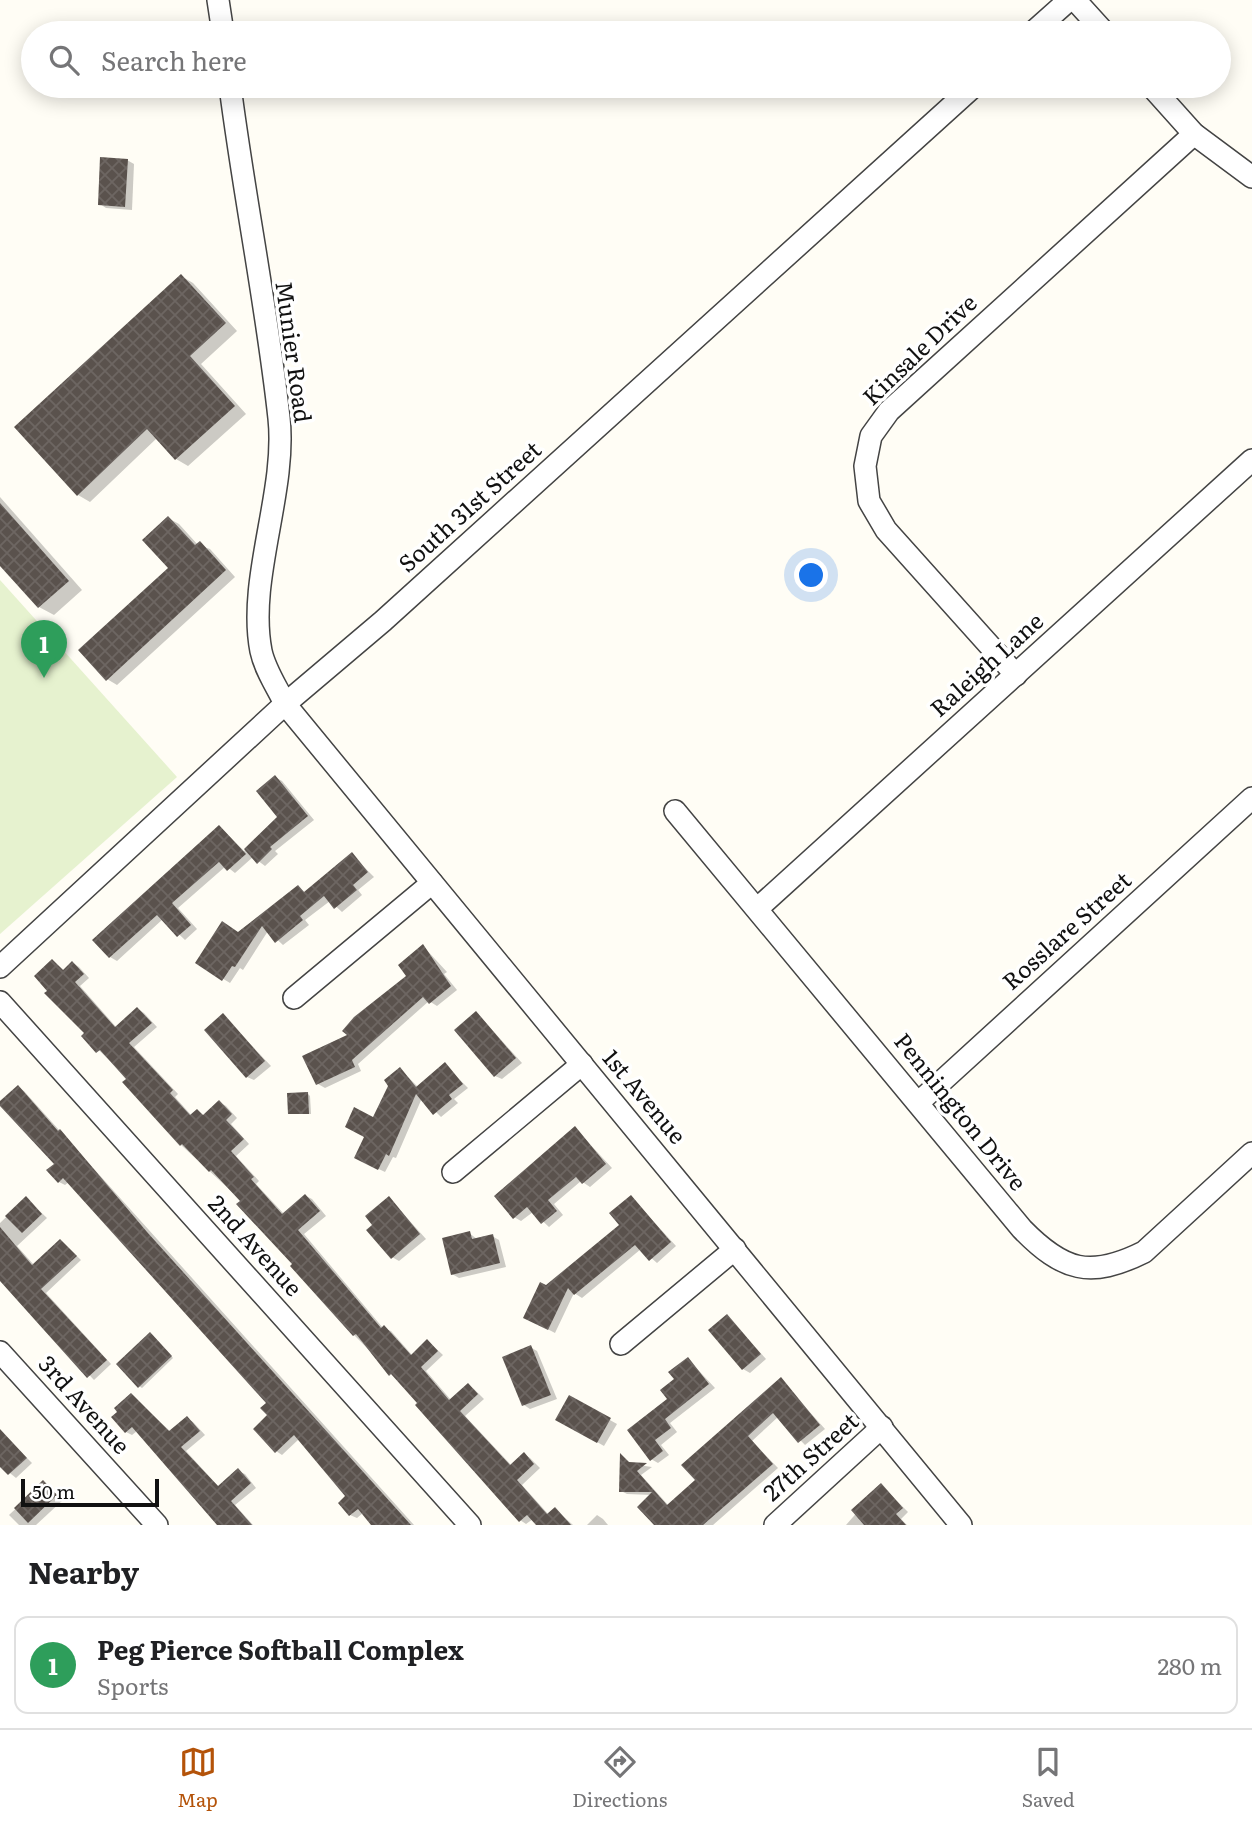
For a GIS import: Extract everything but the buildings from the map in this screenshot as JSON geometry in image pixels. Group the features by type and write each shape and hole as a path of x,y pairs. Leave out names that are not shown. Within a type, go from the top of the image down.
{"street":[{"path":"218,0 221,21"},
{"path":"1045,21 1069,0"},
{"path":"1075,0 1094,21"},
{"name":"Munier Road","path":"232,98 279,421 275,487 260,596 261,651 285,704"},
{"name":"South 31st Street","path":"0,967 285,704 383,621 961,98"},
{"path":"1162,98 1194,134 1252,177"},
{"name":"Kinsale Drive","path":"1016,674 886,530 869,502 865,466 871,436 889,411 1194,134"},
{"name":"Raleigh Lane","path":"758,908 1252,460"},
{"name":"1st Avenue","path":"285,704 961,1525"},
{"name":"Rosslare Street","path":"918,1103 1252,798"},
{"name":"Pennington Drive","path":"675,811 1022,1229 1046,1253 1071,1265 1097,1268 1123,1262 1144,1252 1252,1153"},
{"path":"294,998 432,883"},
{"name":"2nd Avenue","path":"0,1002 470,1525"},
{"path":"453,1172 582,1064"},
{"path":"621,1344 735,1249"},
{"name":"3rd Avenue","path":"0,1352 157,1525"},
{"name":"27th Street","path":"775,1525 882,1427"}],"green space":[{"path":"0,580 177,777 0,934"}],"place":[{"name":"Peg Pierce Softball Complex","path":"44,678"}]}
